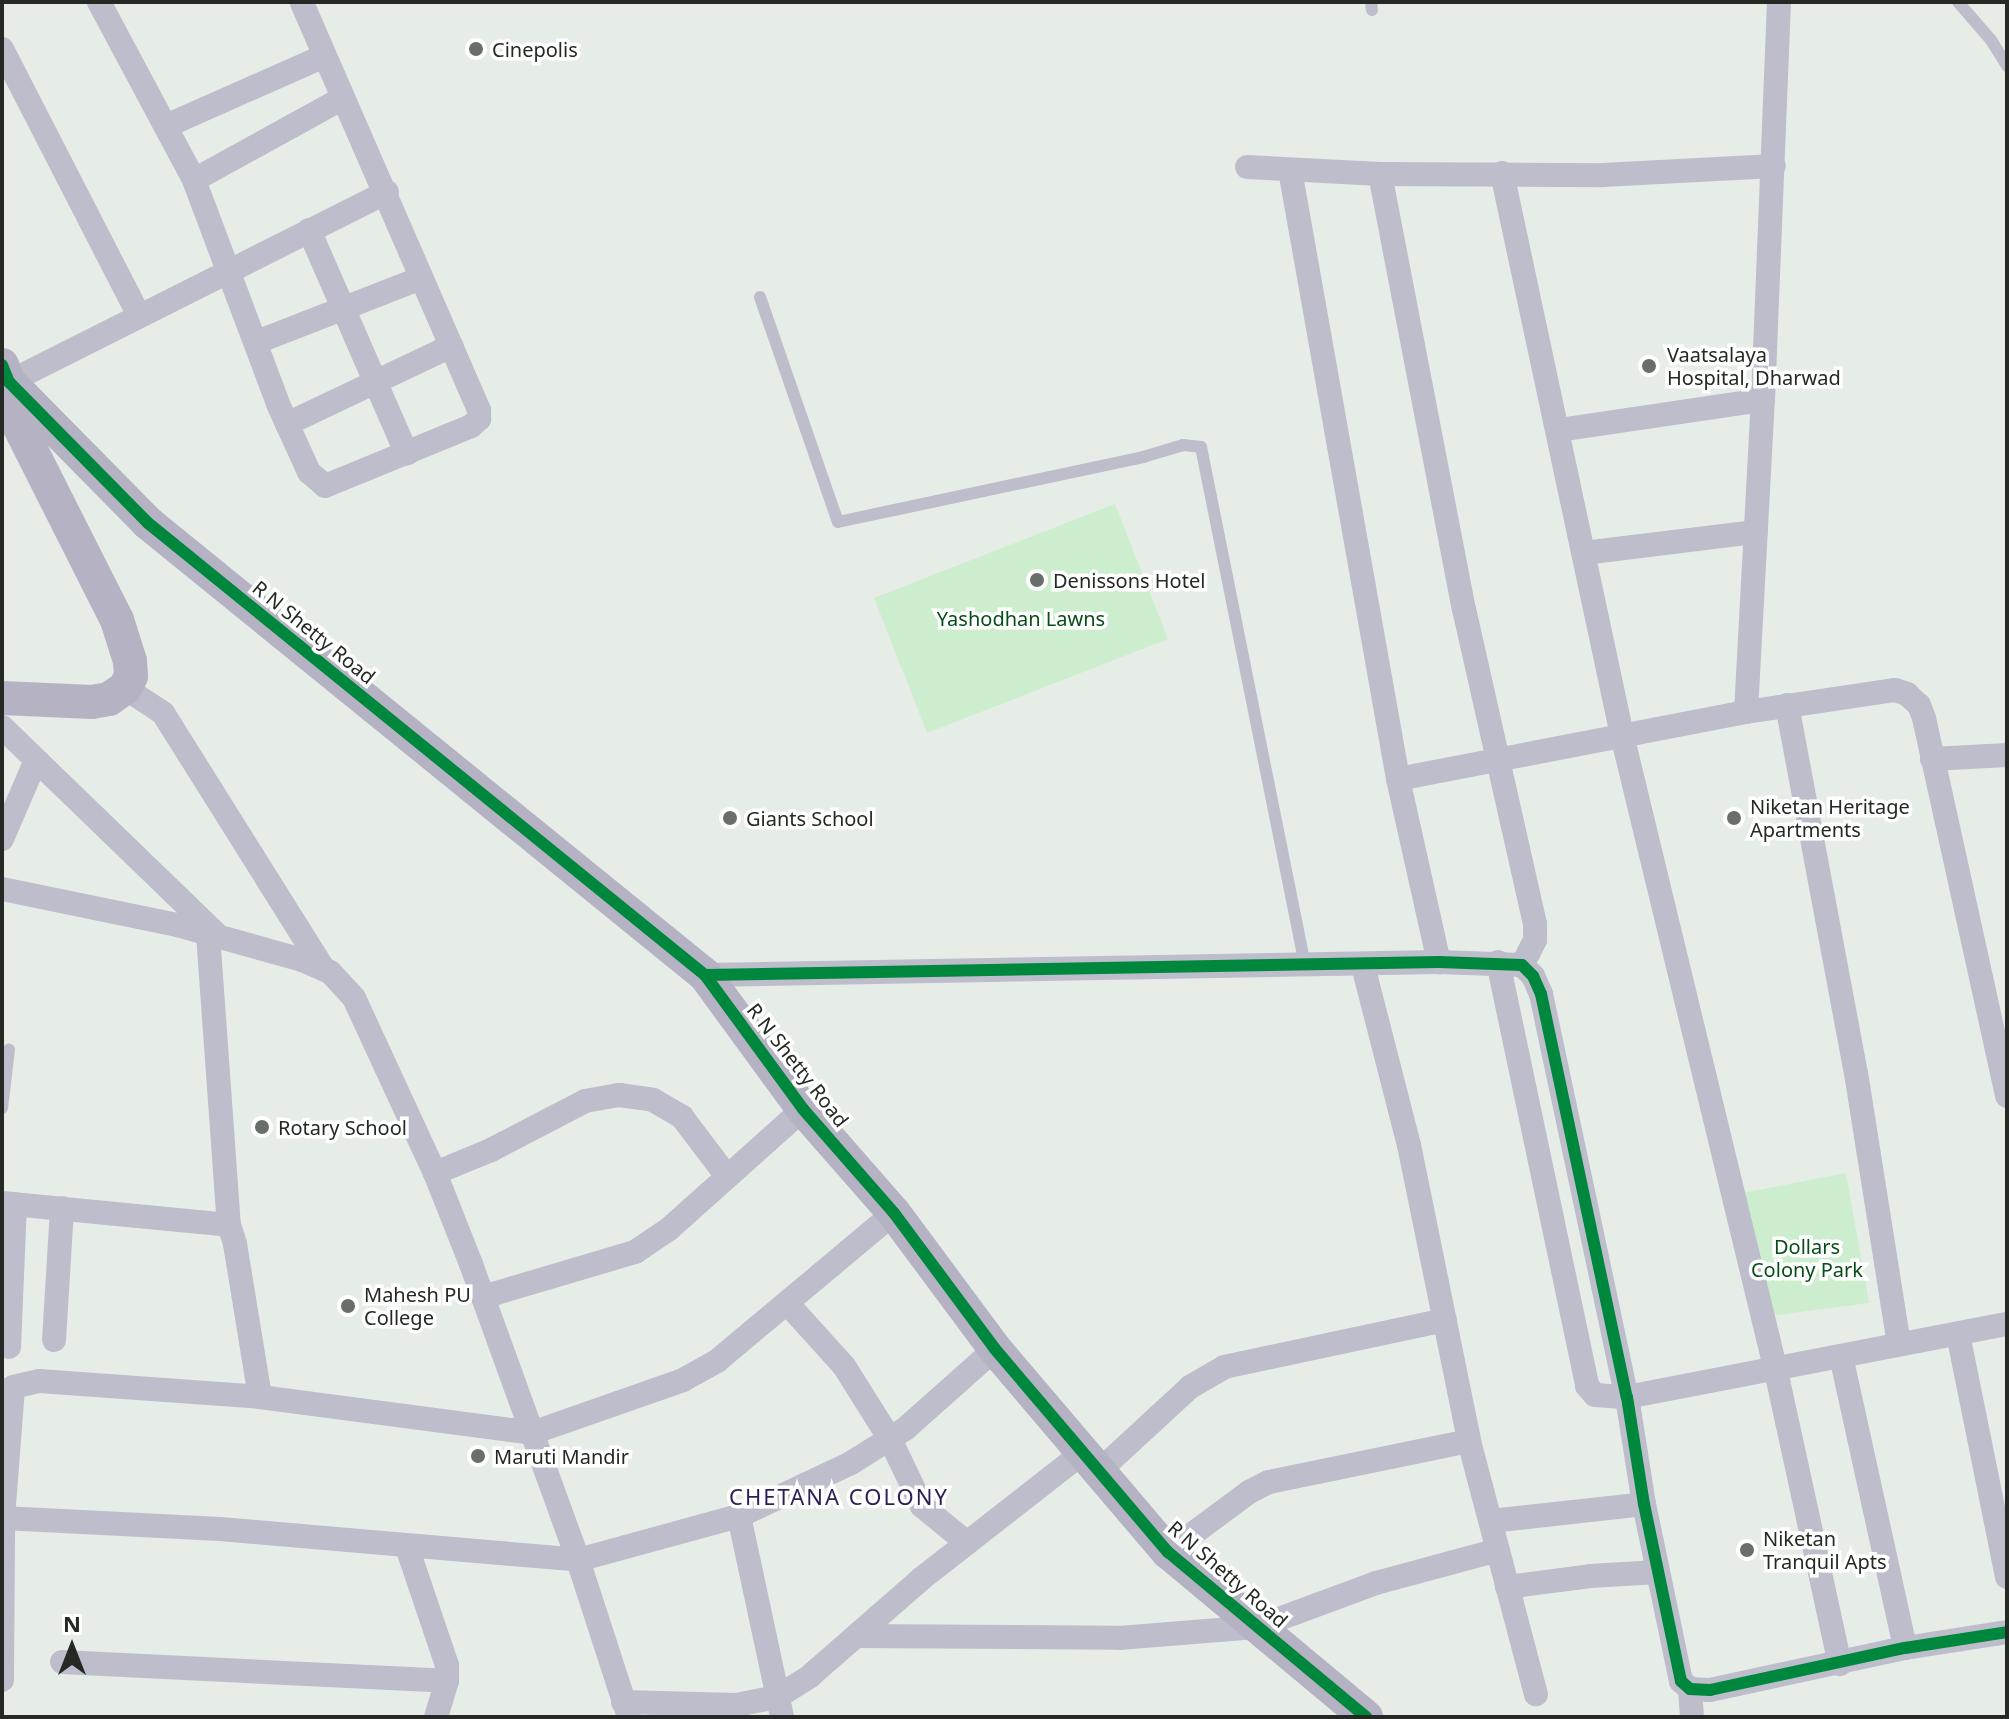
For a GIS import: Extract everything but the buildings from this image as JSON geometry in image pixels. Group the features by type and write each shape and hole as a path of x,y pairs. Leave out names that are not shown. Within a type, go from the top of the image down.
{"street":[{"path":"99,2 194,180 287,424 309,472 325,486 471,426 479,419 479,410 302,2"},
{"path":"1746,712 1774,166 1779,2"},
{"path":"2,49 139,316"},
{"path":"166,126 324,56"},
{"path":"194,180 343,98"},
{"path":"1247,167 1380,174 1603,175 1774,166"},
{"path":"1290,170 1398,779 1439,962"},
{"path":"1502,173 1622,735 1776,1371 1840,1664"},
{"path":"1380,174 1464,609 1535,924 1535,940 1510,964"},
{"path":"2,698 92,702 109,699 125,688 131,676 130,661 117,620 9,406 6,373 139,316 227,269 387,192"},
{"path":"309,230 407,454"},
{"path":"257,342 421,278"},
{"path":"287,424 451,346"},
{"name":"R N Shetty Road","path":"6,373 148,523 705,975 803,1109 894,1213 995,1349 1168,1552 1366,1717"},
{"path":"1559,430 1763,400"},
{"path":"1584,553 1756,532"},
{"path":"125,688 163,713 324,970 354,998 435,1173 483,1297 578,1560 626,1710 736,1705 780,1707 810,1676 967,1543 1090,1463 1190,1387 1224,1367 1445,1320"},
{"path":"1398,779 1787,705 1895,690 1907,694 1919,705 2007,1096"},
{"path":"1787,705 1856,1073 1899,1344"},
{"path":"2,727 213,935 229,1225 235,1244 260,1397"},
{"path":"1932,759 2007,755"},
{"path":"2,839 36,760"},
{"path":"2,889 213,935 302,960 324,970"},
{"path":"705,975 1363,966 1439,962 1510,964 1533,976 1541,994 1627,1397 1644,1504 1681,1681 1690,1689 1710,1690 1905,1648 2007,1632"},
{"path":"1510,964 1587,1386 1595,1395 1627,1397 1776,1371 2007,1324"},
{"path":"1363,966 1409,1145 1469,1441 1536,1694"},
{"path":"435,1173 491,1150 585,1101 619,1095 653,1100 682,1117 726,1175"},
{"path":"483,1297 635,1252 669,1229 803,1109"},
{"path":"9,1347 8,1204 229,1225"},
{"path":"54,1340 62,1208"},
{"path":"2,1680 4,1475 13,1387 39,1381 260,1397 532,1433 683,1380 717,1361 894,1213"},
{"path":"787,1303 844,1366 890,1439 922,1506 967,1543"},
{"path":"1958,1334 2007,1577"},
{"path":"3,1518 220,1529 578,1560 739,1516 851,1463 890,1439 995,1349"},
{"path":"1841,1356 1905,1648"},
{"path":"1168,1552 1249,1492 1269,1482 1469,1441"},
{"path":"1491,1521 1644,1504"},
{"path":"739,1516 780,1707"},
{"path":"407,1547 442,1646 447,1681 436,1717"},
{"path":"857,1636 1119,1638 1257,1627 1376,1583 1498,1550"},
{"path":"1507,1587 1590,1576 1658,1572"},
{"path":"62,1662 447,1681"},
{"path":"1690,1689 1692,1717"}],"lane":[{"path":"1958,2 1991,40 2007,66"},
{"path":"760,297 838,522 1143,457 1183,445 1201,447 1305,965"},
{"path":"2,1108 9,1049"}],"green space":[{"name":"Yashodhan Lawns","path":"1115,504 1168,639 927,733 874,598"},
{"name":"Dollars Colony Park","path":"1846,1173 1869,1303 1763,1317 1743,1193"}],"cycle path":[{"path":"2,365 9,382 148,523 705,975 803,1109 894,1213 995,1349 1168,1552 1366,1717"},
{"path":"705,975 1439,962 1522,965 1533,976 1541,994 1627,1397 1644,1504 1681,1681 1690,1689 1710,1690 1905,1648 2007,1632"}],"place":[{"name":"Cinepolis","path":"476,49"},
{"name":"Vaatsalaya Hospital, Dharwad","path":"1649,366"},
{"name":"Denissons Hotel","path":"1037,580"},
{"name":"Giants School","path":"730,818"},
{"name":"Niketan Heritage Apartments","path":"1734,818"},
{"name":"Rotary School","path":"262,1127"},
{"name":"Mahesh PU College","path":"348,1306"},
{"name":"Maruti Mandir","path":"478,1456"},
{"name":"Niketan Tranquil Apts","path":"1747,1550"}],"district":[{"name":"CHETANA COLONY","path":"839,1497"}]}
